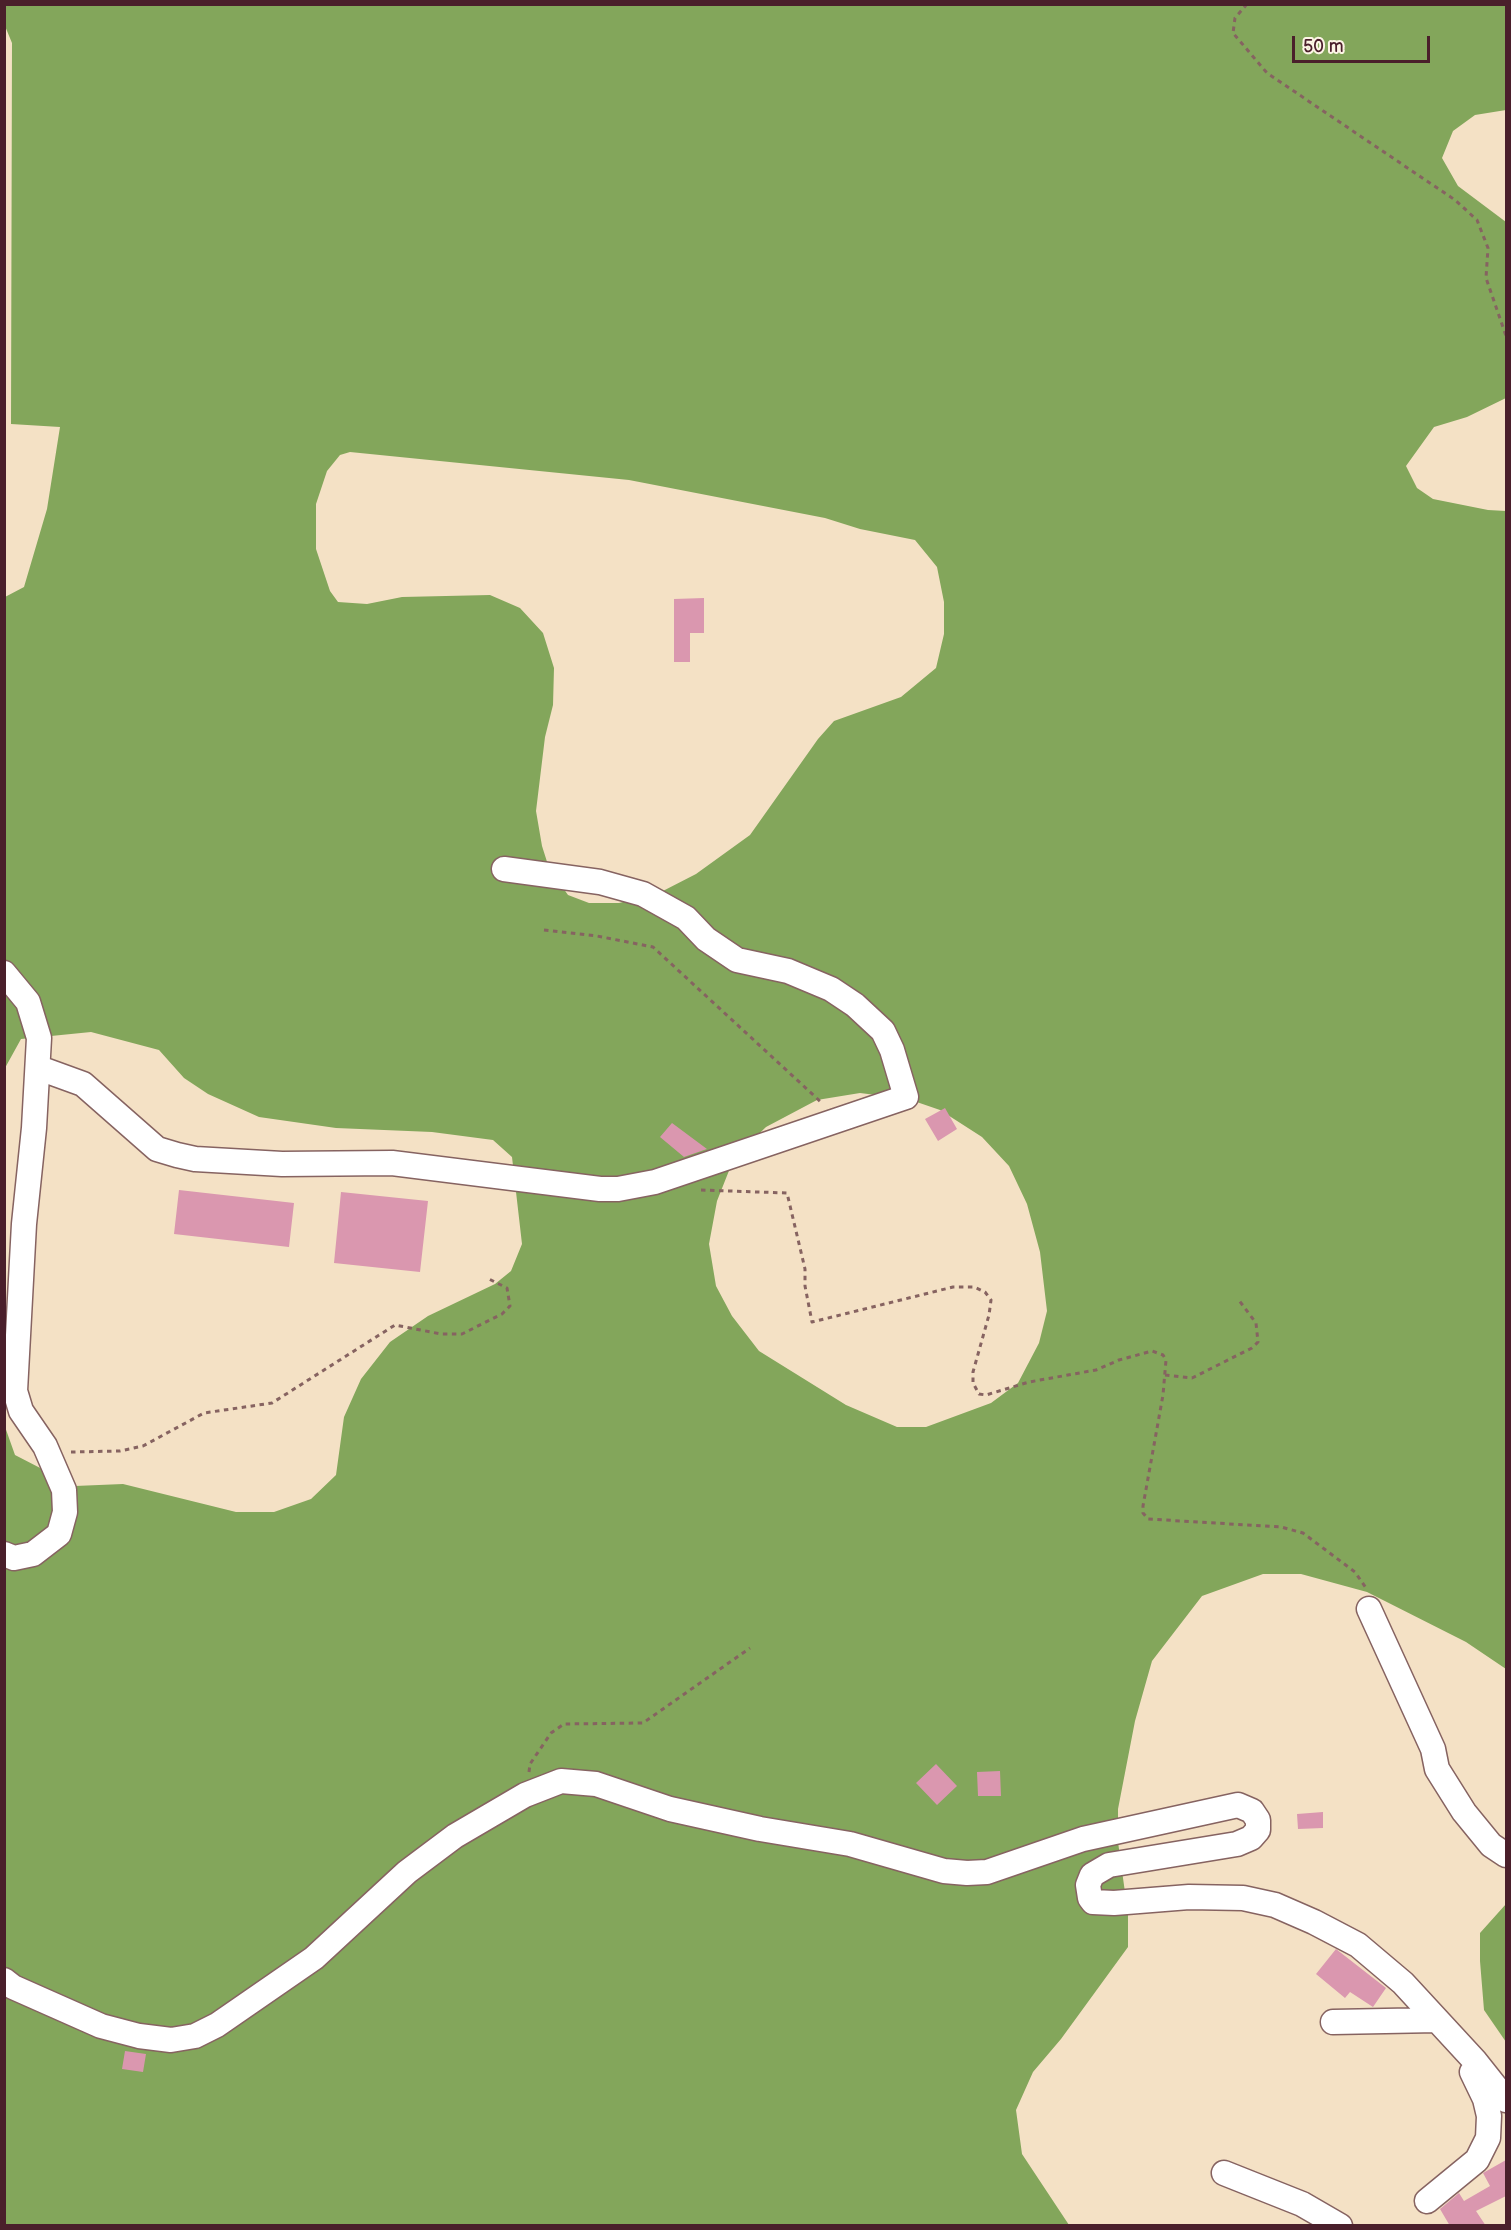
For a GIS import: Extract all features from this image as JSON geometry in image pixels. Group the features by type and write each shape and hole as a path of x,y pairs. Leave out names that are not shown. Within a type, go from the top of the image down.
{"street":[{"path":"39,1068 83,1084 157,1149 177,1155 212,1161 282,1164 392,1163 600,1189 618,1189 656,1182 906,1097 892,1050 883,1032 855,1005 831,989 788,971 737,960 706,939 686,918 644,894 600,882 504,868"},
{"path":"4,973 28,1002 39,1038 39,1068 24,1224 15,1390 21,1411 48,1452 64,1490 65,1512 59,1534 33,1554 14,1558 4,1554"},
{"path":"1369,1609 1433,1749 1437,1769 1491,1845 1506,1855"},
{"path":"4,1980 13,1987 101,2026 139,2036 171,2040 195,2036 227,2019 314,1958 407,1872 455,1836 525,1795 561,1781 596,1784 670,1809 760,1829 850,1844 944,1871 968,1873 987,1872 1083,1839 1238,1805 1252,1811 1258,1820 1258,1830 1251,1838 1237,1844 1109,1865 1092,1875 1088,1885 1090,1898 1094,1902 1114,1903 1189,1897 1243,1898 1275,1905 1358,1945 1403,1983 1475,2061 1506,2100"},
{"path":"1333,2022 1437,2020"},
{"path":"1426,2201 1477,2160 1488,2138 1490,2116 1472,2071 1475,2061"},
{"path":"1224,2173 1302,2204 1340,2226"}],"path":[{"path":"1247,4 1235,18 1233,33 1267,73 1455,200 1477,220 1488,248 1486,278 1506,336"},
{"path":"544,930 597,936 653,947 839,1119"},
{"path":"695,1190 787,1192 805,1269 805,1286 812,1322 953,1287 974,1287 985,1292 991,1300 989,1315 973,1372 973,1383 979,1394 986,1395 1029,1382 1096,1370 1119,1360 1152,1351 1163,1355 1166,1360 1165,1375 1143,1513 1148,1519 1281,1527 1303,1533 1355,1572 1365,1585 1369,1609"},
{"path":"48,1452 120,1451 143,1446 204,1413 272,1403 395,1325 441,1334 462,1334 502,1314 510,1306 507,1288 487,1278"},
{"path":"1165,1375 1192,1378 1199,1376 1252,1348 1258,1342 1256,1323 1238,1299"},
{"path":"525,1795 530,1764 551,1733 564,1724 643,1723 750,1648"}],"green space":[{"path":"5,5 1506,5 1506,110 1475,115 1453,131 1442,158 1458,186 1506,222 1506,398 1467,417 1434,427 1406,466 1417,488 1433,499 1488,510 1506,511 1506,1669 1466,1642 1367,1592 1301,1574 1263,1574 1202,1596 1152,1661 1135,1721 1118,1809 1118,1842 1128,1914 1128,1947 1061,2039 1033,2072 1016,2110 1022,2154 1069,2225 5,2225 4,1424 15,1455 75,1486 123,1484 236,1512 274,1512 311,1499 336,1475 344,1417 361,1379 390,1342 428,1316 495,1284 511,1271 522,1244 512,1157 493,1140 432,1132 336,1128 259,1117 208,1094 184,1078 159,1050 91,1032 21,1039 5,1068 5,597 24,587 47,509 60,427 11,424 12,43 5,26","holes":["350,452 629,480 825,518 860,529 915,540 937,567 944,602 944,634 936,668 901,697 834,721 818,739 750,835 696,874 659,893 619,903 589,903 568,895 549,868 542,846 536,811 545,737 553,705 554,668 543,633 520,608 490,595 402,597 367,604 338,602 330,591 316,549 316,504 327,471 340,455","860,1093 908,1099 940,1110 982,1137 1009,1166 1027,1204 1040,1252 1047,1311 1039,1343 1018,1383 991,1403 926,1427 897,1427 846,1405 759,1351 732,1316 716,1286 709,1244 717,1201 734,1158 766,1127 817,1100"]},
{"path":"1506,1904 1506,2042 1484,2010 1480,1933"}],"building":[{"path":"704,598 704,633 690,633 690,662 674,662 674,599"},
{"path":"945,1108 957,1129 938,1141 925,1119"},
{"path":"672,1123 707,1149 684,1157 660,1137"},
{"path":"179,1190 294,1203 289,1247 174,1234"},
{"path":"341,1192 428,1201 420,1272 334,1263"},
{"path":"936,1764 957,1786 937,1805 916,1783"},
{"path":"1000,1771 1001,1796 978,1796 977,1772"},
{"path":"1323,1812 1323,1828 1298,1829 1297,1814"},
{"path":"1336,1949 1386,1988 1373,2007 1350,1992 1345,1998 1316,1974"},
{"path":"125,2051 146,2054 143,2072 122,2069"},
{"path":"1506,2160 1506,2196 1476,2211 1486,2226 1450,2226 1440,2209 1459,2193 1464,2201 1490,2186 1483,2173"}]}
